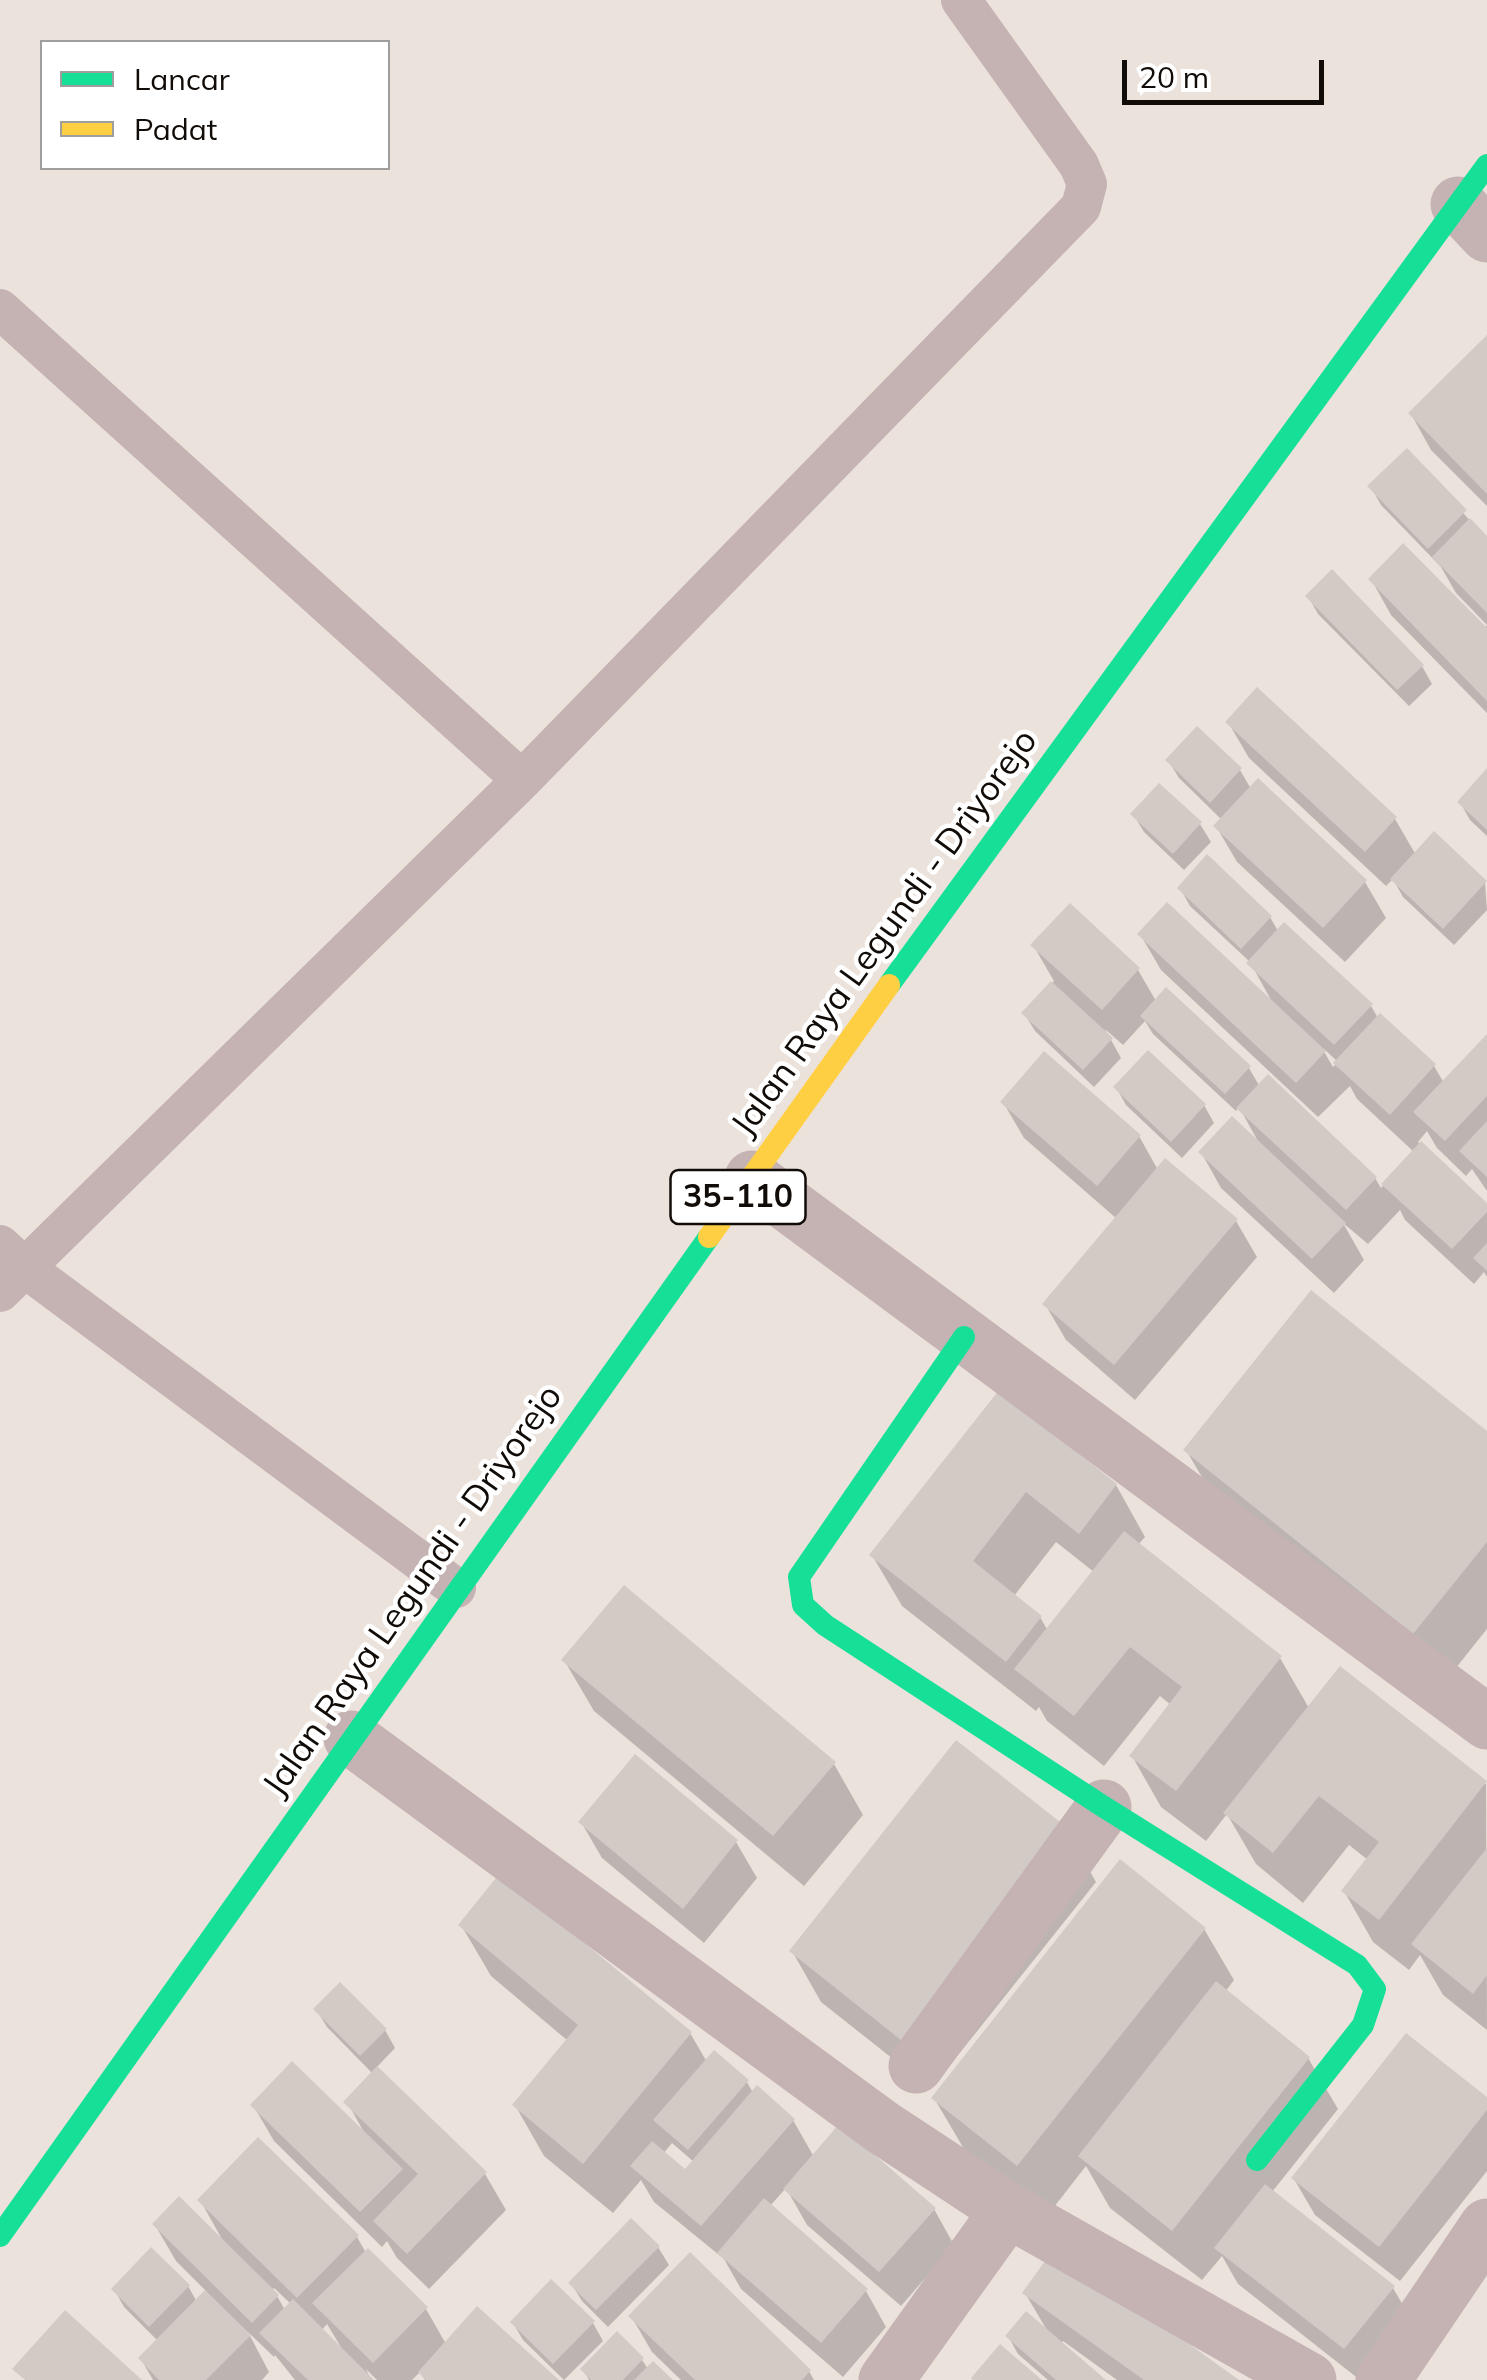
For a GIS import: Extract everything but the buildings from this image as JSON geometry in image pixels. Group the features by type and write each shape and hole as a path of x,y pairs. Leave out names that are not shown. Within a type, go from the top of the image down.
{"main road":[{"name":"Jalan Raya Legundi - Driyorejo","path":"0,2236 456,1588 1200,555 1477,201"},
{"path":"964,1337 799,1577 803,1605 824,1624 1104,1808 1357,1964 1375,1990 1362,2025 1257,2160"}],"street":[{"path":"752,1178 1487,1722"},
{"path":"351,1738 882,2126 1008,2210 1309,2380"},
{"path":"916,2066 1104,1808"},
{"path":"886,2380 1008,2210"},
{"path":"1383,2380 1487,2226"}],"lane":[{"path":"456,1588 8,1268 522,780 1081,207 1087,184 1079,165 961,0"},
{"path":"0,309 522,780"}],"traffic: fast":[{"path":"889,985 1487,165"},
{"path":"0,2236 709,1237"},
{"path":"964,1337 799,1577 803,1605 825,1625 1104,1807 1357,1965 1375,1989 1363,2025 1257,2160"}],"traffic: slow":[{"path":"709,1237 889,985"}]}
